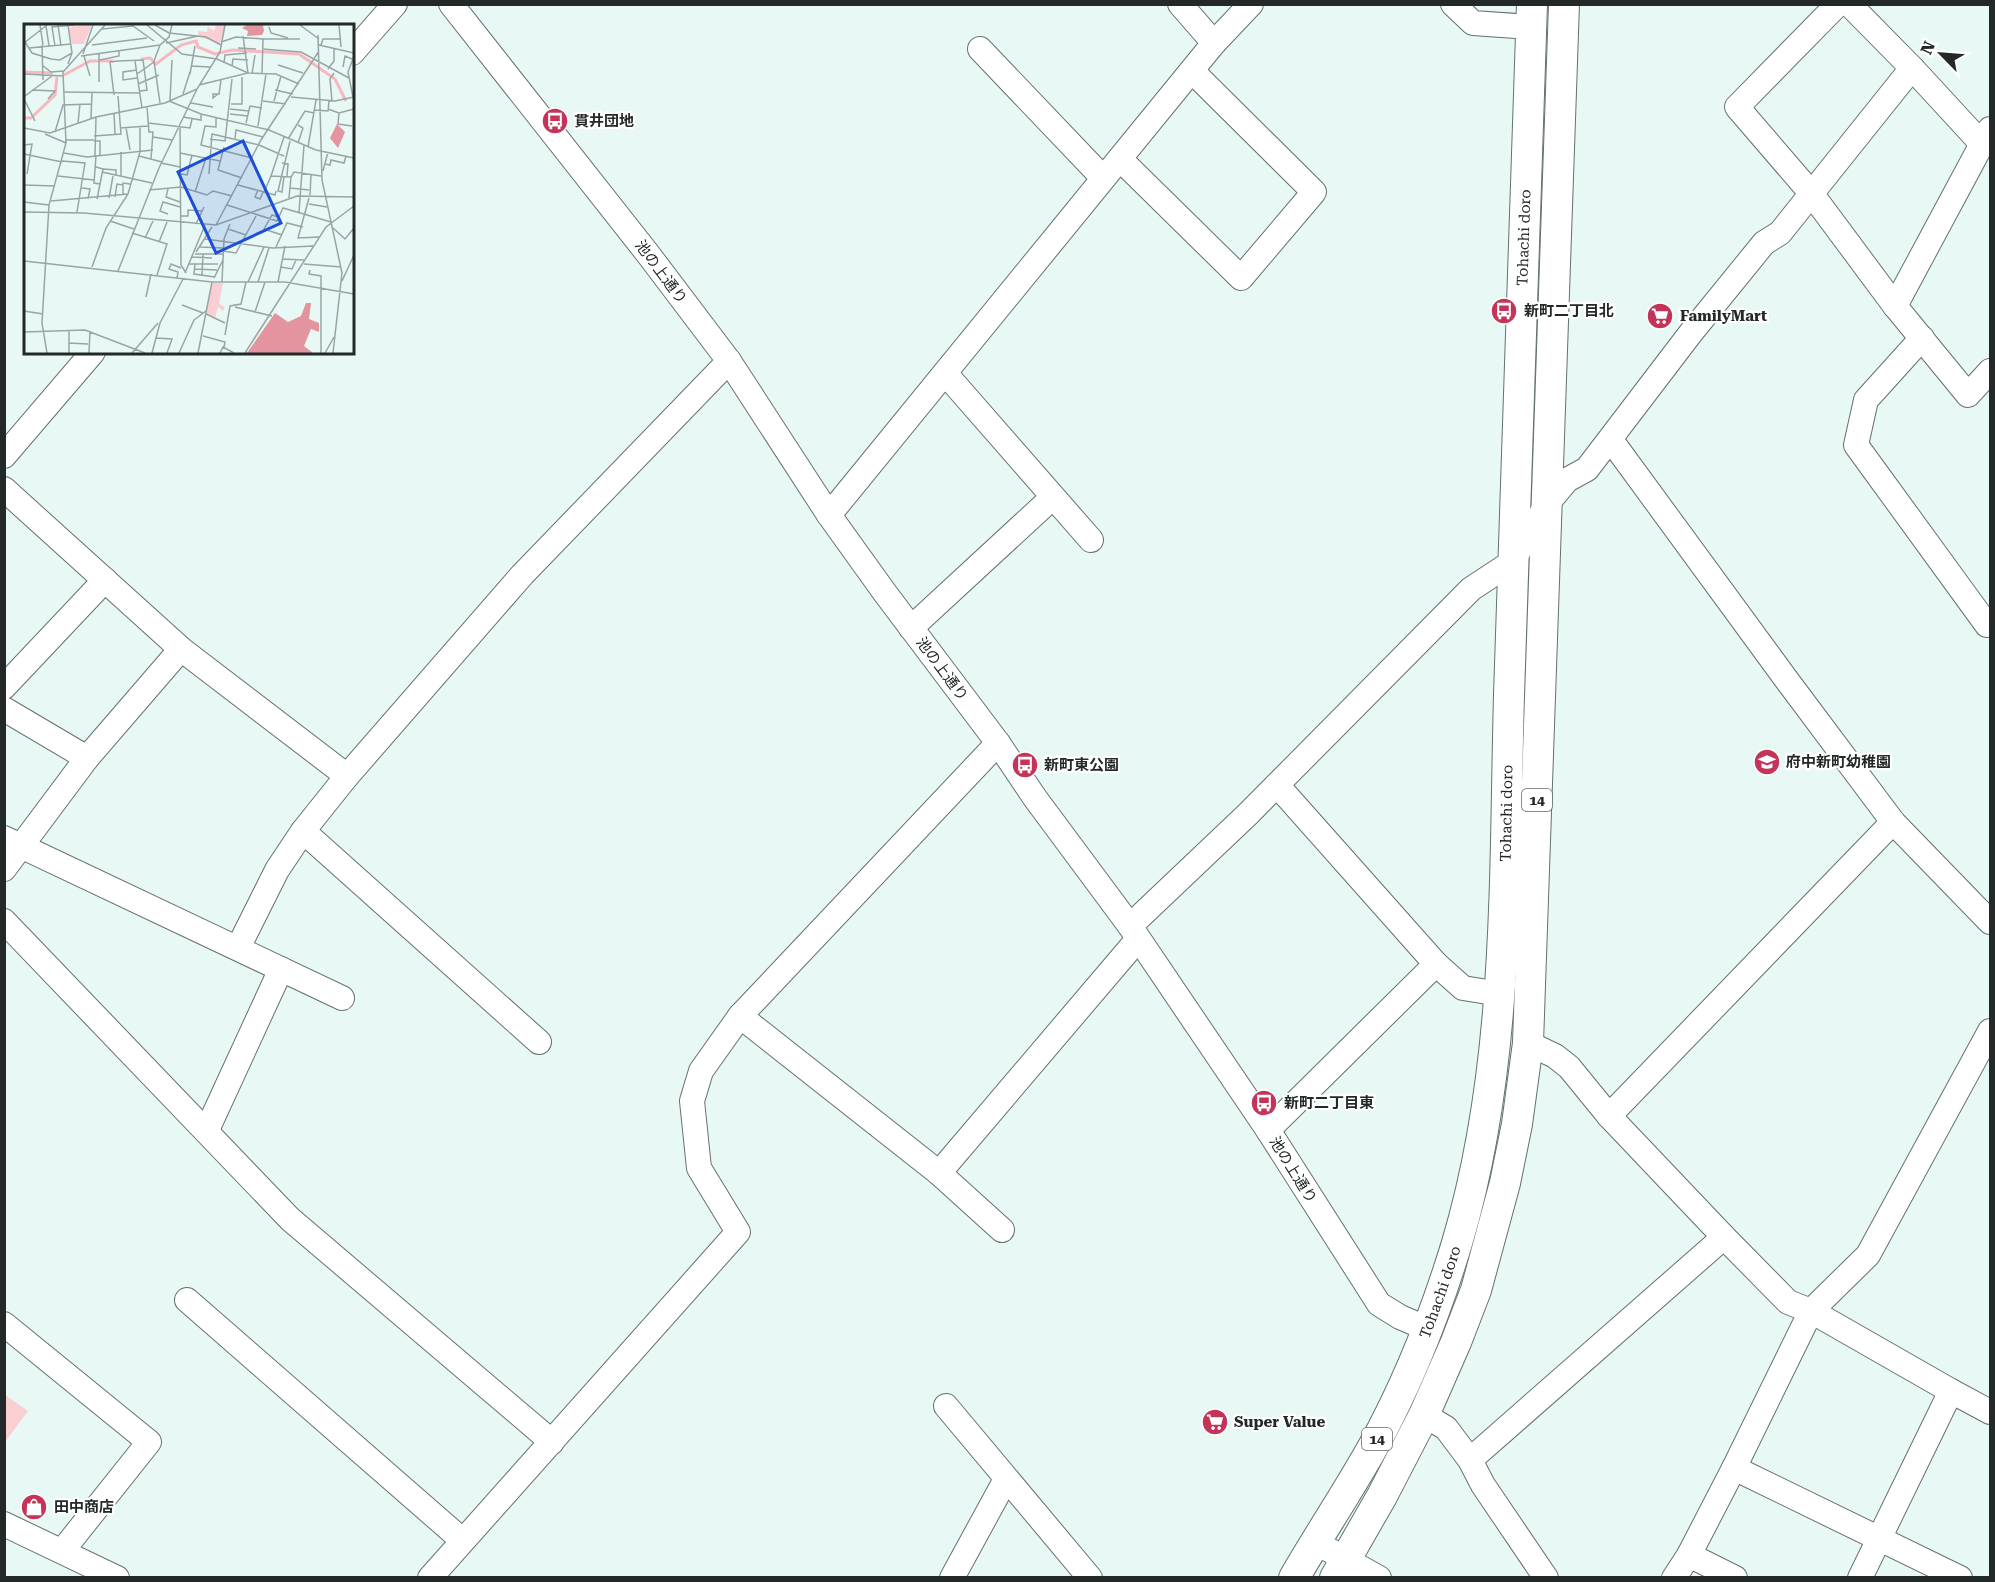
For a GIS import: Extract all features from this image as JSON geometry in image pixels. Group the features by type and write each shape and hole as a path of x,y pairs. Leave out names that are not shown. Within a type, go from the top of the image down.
{"main road":[{"name":"Tohachi doro","path":"1341,1568 1424,1415 1456,1342 1476,1290 1492,1236 1517,1124 1528,1043 1564,4"},
{"name":"Tohachi doro","path":"1294,1578 1373,1446 1428,1329 1457,1243 1471,1191 1492,1083 1500,994 1512,562 1532,16"}],"street":[{"path":"354,50 395,4"},
{"name":"池の上通り","path":"451,4 648,254 729,361 829,516 998,743 1035,798 1134,932 1268,1130 1379,1304 1400,1317 1428,1329"},
{"path":"1180,4 1214,43"},
{"path":"829,516 1214,43 1251,4"},
{"path":"1453,4 1473,23 1532,16"},
{"path":"1838,4 1737,107 1811,194 1895,306 1968,395 1990,371"},
{"path":"1849,4 1912,68 1987,137 1895,306"},
{"path":"980,49 1103,178"},
{"path":"939,1173 1134,932 1471,589 1512,562 1547,504 1567,480 1587,469 1712,307 1764,243 1780,233 1912,68"},
{"path":"1120,159 1241,278 1314,192 1192,70"},
{"path":"1922,338 1866,400 1856,445 1987,626"},
{"path":"4,456 91,354"},
{"path":"238,948 277,870 303,831 347,776 522,575 729,361"},
{"path":"945,373 1091,540"},
{"path":"1611,440 1893,822 1990,921"},
{"path":"4,489 181,649 347,776"},
{"path":"911,628 1053,497"},
{"path":"4,687 105,580"},
{"path":"4,869 13,842 181,649"},
{"path":"4,709 87,759"},
{"path":"430,1578 633,1353 738,1232 699,1168 692,1101 701,1071 740,1016 998,743"},
{"path":"1277,785 1436,964 1463,988 1500,994"},
{"path":"1609,1116 1893,822"},
{"path":"303,831 539,1042"},
{"path":"13,842 342,999"},
{"path":"4,921 290,1219 552,1442"},
{"path":"1268,1130 1436,964"},
{"path":"207,1130 281,969"},
{"path":"740,1016 939,1173 1002,1230"},
{"path":"1674,1578 1689,1555 1734,1468 1812,1311 1868,1255 1990,1030"},
{"path":"1528,1043 1555,1056 1569,1067 1609,1116 1788,1302 1812,1311 1990,1412"},
{"path":"1470,1460 1724,1237"},
{"path":"186,1300 462,1540"},
{"path":"4,1324 149,1442 63,1550"},
{"path":"1860,1578 1951,1391"},
{"path":"946,1406 1090,1578"},
{"path":"1424,1415 1446,1428 1470,1460 1483,1485 1546,1578"},
{"path":"1734,1468 1960,1578"},
{"path":"952,1578 1006,1479"},
{"path":"4,1524 63,1550 117,1578"},
{"path":"1315,1542 1341,1568 1378,1578"},
{"path":"1689,1555 1735,1578"}],"shaded area":[{"path":"5,1395 28,1411 5,1442"}],"place":[{"name":"貫井団地","path":"555,121"},
{"name":"新町二丁目北","path":"1504,311"},
{"name":"FamilyMart","path":"1660,316"},
{"name":"府中新町幼稚園","path":"1767,762"},
{"name":"新町東公園","path":"1025,765"},
{"name":"新町二丁目東","path":"1264,1103"},
{"name":"Super Value","path":"1215,1422"},
{"name":"田中商店","path":"34,1507"}]}
